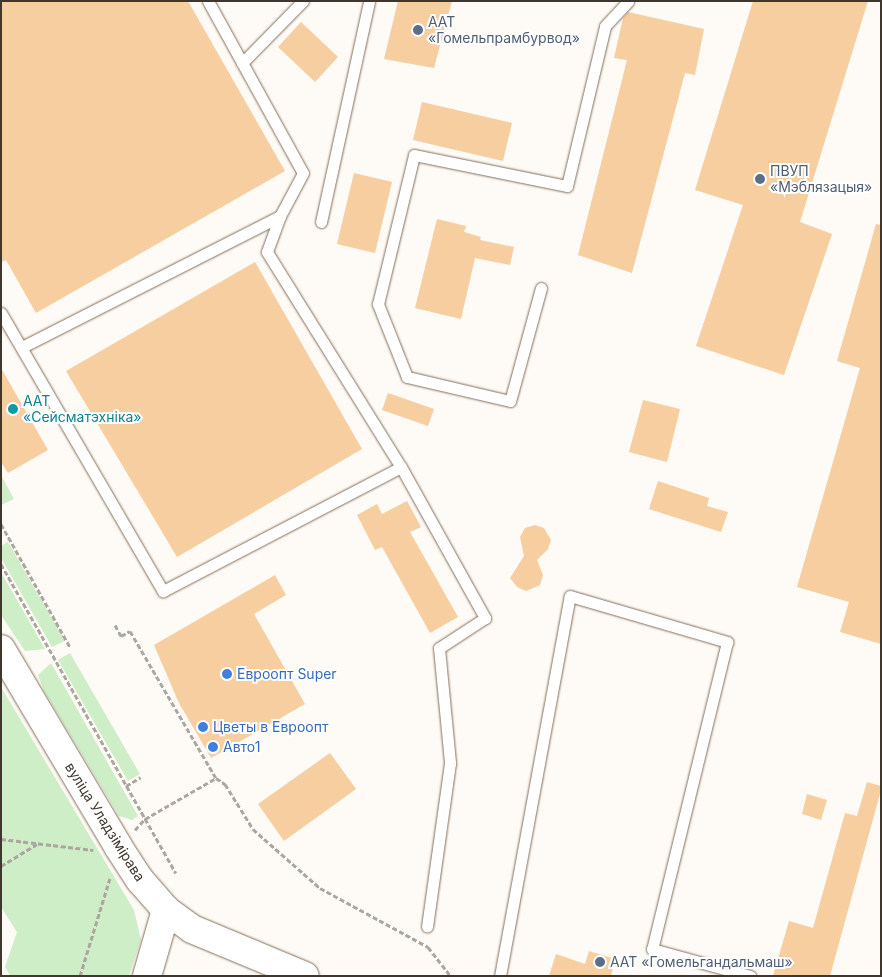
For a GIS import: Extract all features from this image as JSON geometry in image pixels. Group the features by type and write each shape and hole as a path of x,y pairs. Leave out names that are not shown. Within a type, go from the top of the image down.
{"main road":[{"name":"вуліца Уладзімірава","path":"1,649 119,848 140,880 166,910 192,930 305,976"},
{"path":"147,976 166,910"}],"lane":[{"path":"208,1 303,172 280,216 267,252 401,467 485,618 439,648 450,763 427,926"},
{"path":"242,63 303,1"},
{"path":"321,222 369,1"},
{"path":"541,288 510,401 407,377 378,304 414,155 567,186 605,26 628,1"},
{"path":"22,347 280,216"},
{"path":"1,313 164,590 401,467"},
{"path":"500,976 570,596 726,642 652,949 750,976"}],"path":[{"path":"1,524 70,648"},
{"path":"1,564 176,873"},
{"path":"115,625 120,636 130,631 216,778 225,784 253,829 320,888 428,947 451,976"},
{"path":"126,786 141,777"},
{"path":"145,820 216,778"},
{"path":"1,839 103,852"},
{"path":"1,866 37,844"},
{"path":"80,976 110,875"}],"green space":[{"path":"1,475 14,499 1,505"},
{"path":"8,542 65,641 52,647 1,558 1,546"},
{"path":"1,572 45,649 25,651 1,615"},
{"path":"70,653 140,774 128,781 58,660"},
{"path":"51,663 138,816 132,820 119,816 44,691 38,675"},
{"path":"1,687 134,910 141,940 129,976 10,976 5,967 17,932 1,907"}],"building":[{"path":"1,1 188,1 285,171 36,313 6,260 1,262"},
{"name":"ААТ «Гомельпрамбурвод»","path":"398,1 452,1 434,68 384,59"},
{"path":"753,1 868,1 800,222 832,234 784,375 696,346 743,205 695,190"},
{"path":"628,12 704,29 695,75 685,73 632,273 578,255 627,60 614,58 623,18"},
{"path":"301,22 338,57 315,82 278,47"},
{"path":"422,102 512,123 503,161 413,140"},
{"path":"354,173 392,182 375,253 337,244"},
{"path":"437,219 466,226 464,232 481,237 480,240 514,247 510,265 475,258 461,319 415,308"},
{"path":"876,224 881,225 881,644 840,632 849,602 797,587 860,368 837,361"},
{"path":"255,262 362,449 177,557 66,371"},
{"name":"ААТ «Сейсматэхніка»","path":"1,368 48,450 8,473 1,462"},
{"path":"388,393 434,409 428,426 382,410"},
{"path":"643,400 680,409 667,462 629,452"},
{"path":"658,481 709,498 707,506 728,512 721,532 649,509"},
{"path":"407,501 421,527 410,532 458,617 430,633 382,547 375,550 357,515 377,504 382,514"},
{"path":"535,525 544,528 551,540 548,549 537,560 543,575 540,585 526,591 517,587 510,578 524,556 520,537 525,528"},
{"name":"Евроопт Super","path":"275,575 286,595 254,614 305,704 211,758 179,703 154,645"},
{"path":"330,753 356,789 284,841 258,804"},
{"path":"867,782 881,786 881,790 830,976 773,976 789,921 813,928 845,813 857,816"},
{"path":"807,794 827,800 821,820 802,814"},
{"name":"ААТ «Гомельгандальмаш»","path":"589,951 615,959 611,976 549,976 556,954 585,964"}],"place":[{"name":"ААТ «Гомельпрамбурвод»","path":"418,30"},
{"name":"ПВУП «Мэблязацыя»","path":"760,179"},
{"name":"ААТ «Сейсматэхніка»","path":"13,409"},
{"name":"Евроопт Super","path":"227,674"},
{"name":"Цветы в Евроопт","path":"203,727"},
{"name":"Авто1","path":"213,747"},
{"name":"ААТ «Гомельгандальмаш»","path":"600,962"}]}
